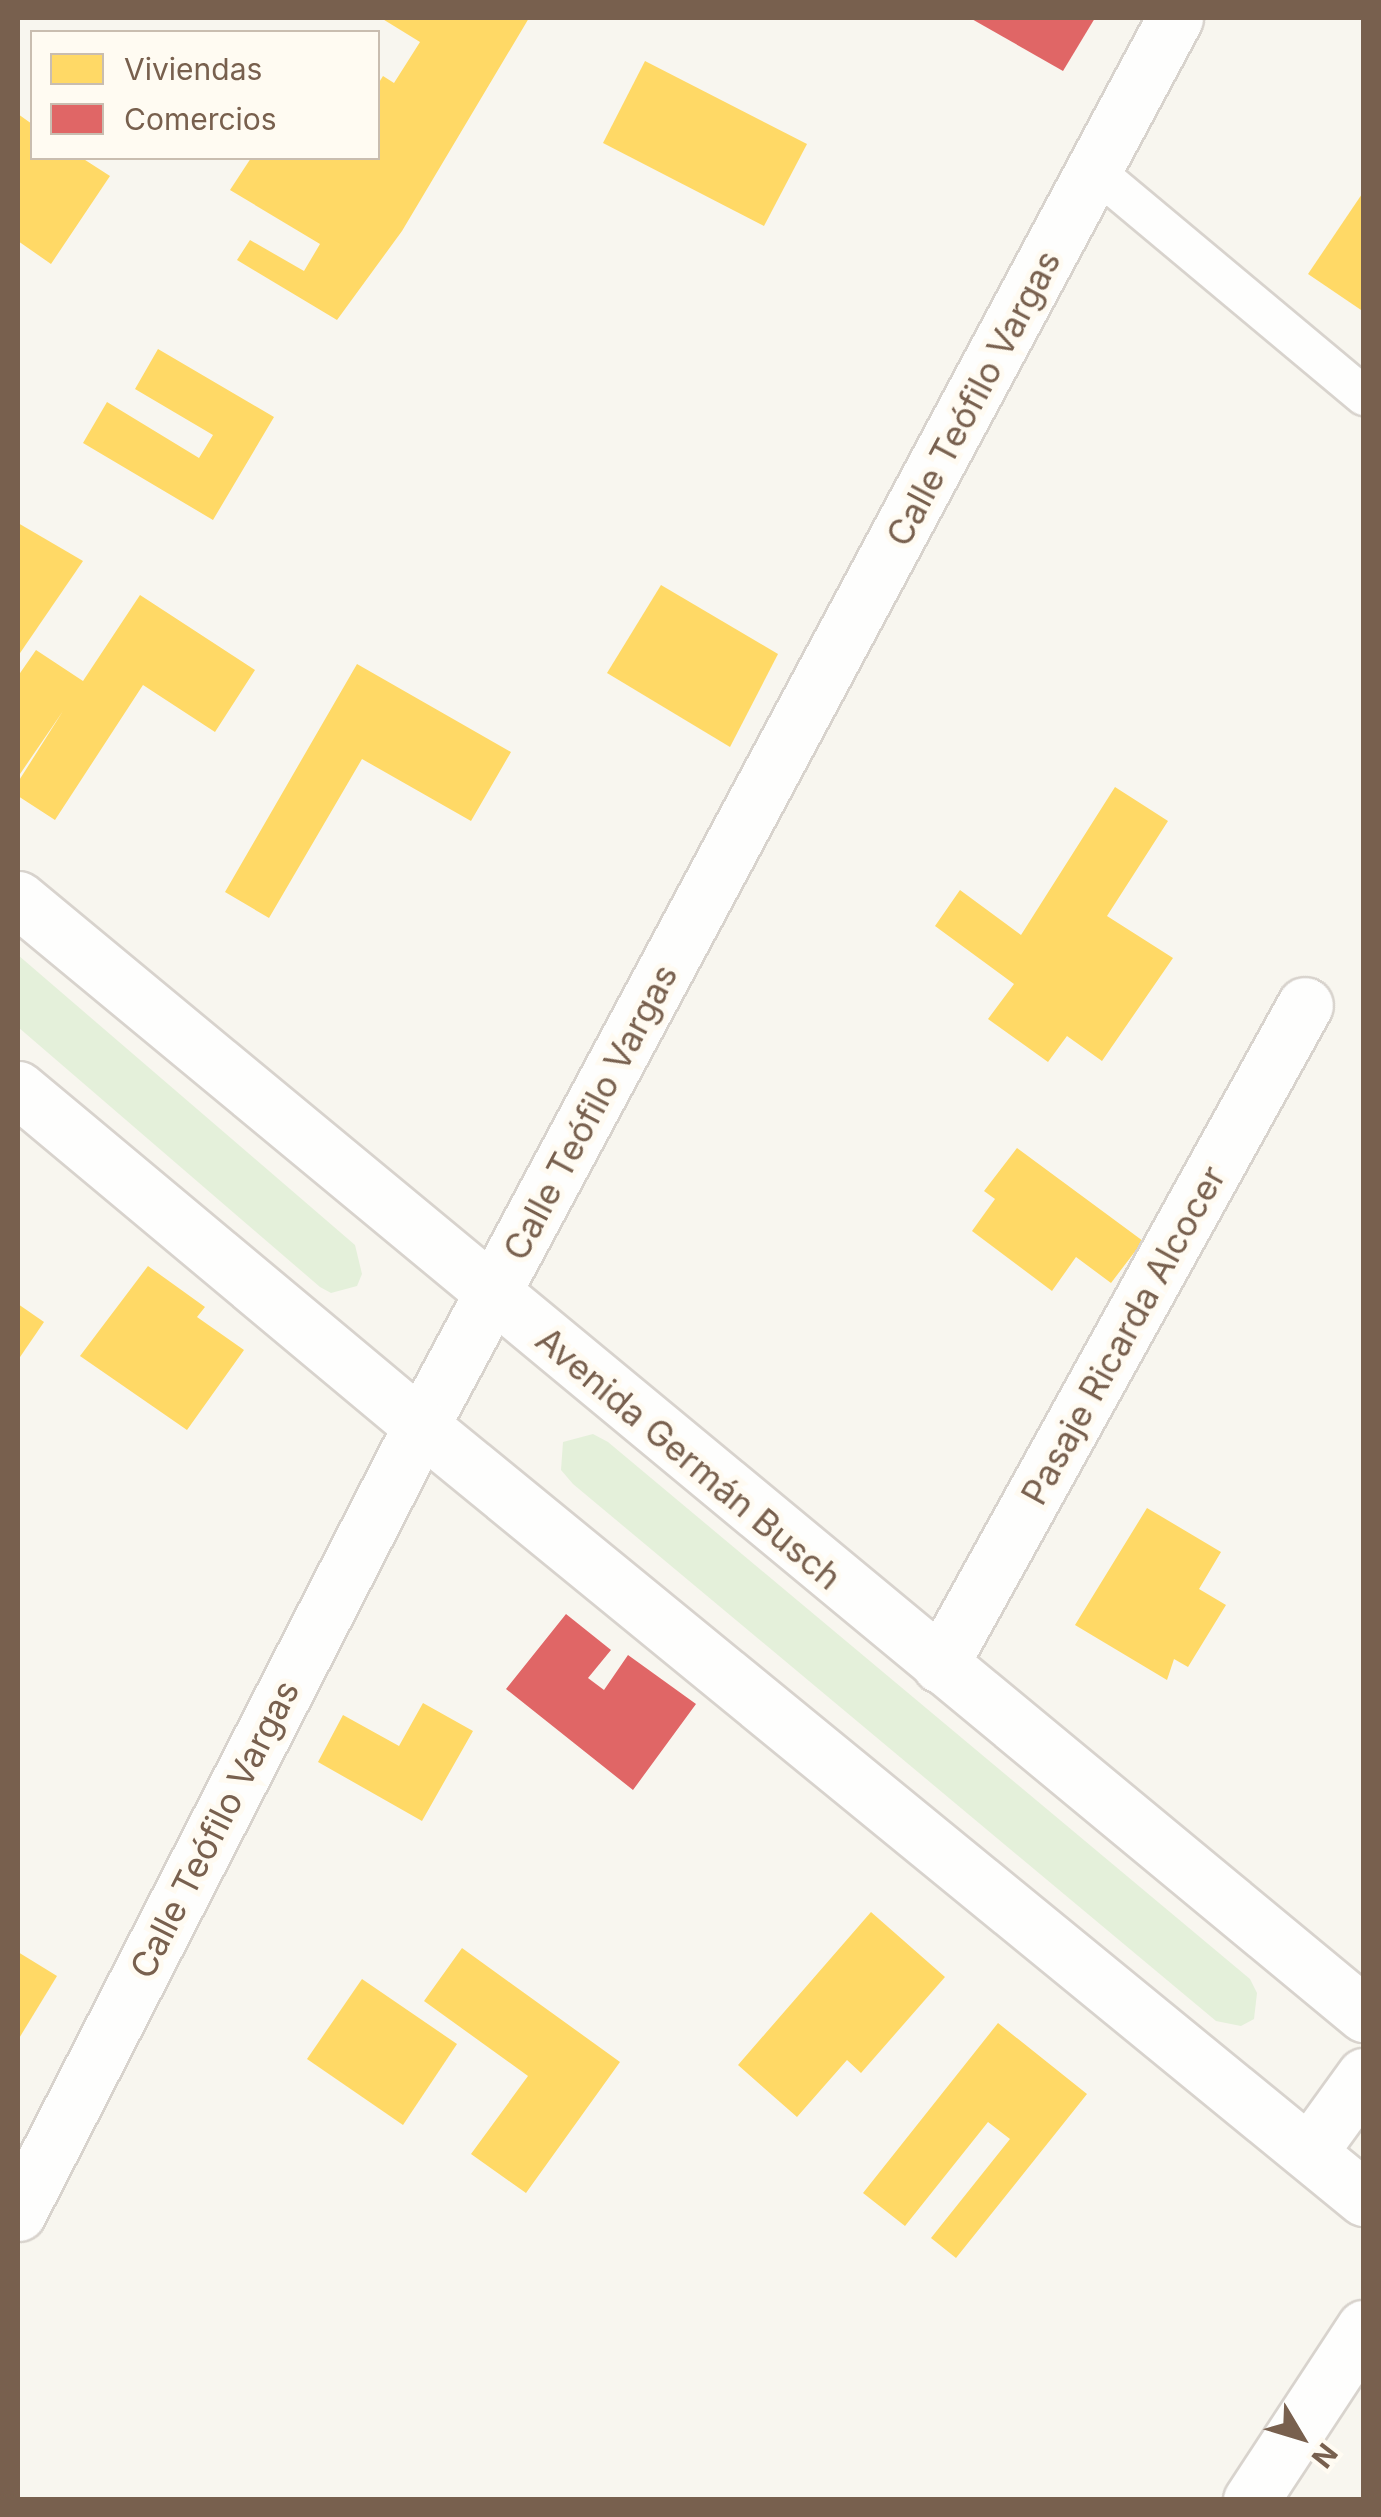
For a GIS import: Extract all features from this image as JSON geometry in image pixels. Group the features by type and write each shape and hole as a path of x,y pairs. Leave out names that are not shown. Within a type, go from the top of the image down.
{"street":[{"name":"Calle Teófilo Vargas","path":"18,2213 420,1426 1174,18"},
{"name":"Avenida Germán Busch","path":"18,899 1364,2014"},
{"name":"Pasaje Ricarda Alcocer","path":"940,1665 1305,1004"},
{"path":"18,1089 420,1426 1364,2198"},
{"path":"1309,2152 1364,2076"},
{"path":"1251,2500 1364,2328"}],"lane":[{"path":"1095,171 1364,396"}],"green space":[{"path":"18,955 355,1245 362,1274 357,1286 331,1293 320,1287 18,1027"},
{"path":"593,1434 608,1442 1250,1979 1257,1993 1254,2019 1241,2026 1216,2021 573,1484 561,1470 563,1442"}],"building: Viviendas":[{"path":"381,18 529,18 402,231 337,320 237,260 250,240 304,271 320,244 230,190 250,160 380,160 380,81 383,76 394,83 420,42"},
{"path":"645,61 807,144 764,226 603,143"},
{"path":"18,114 30,123 30,160 85,160 110,176 51,264 18,241"},
{"path":"1364,191 1364,312 1308,274"},
{"path":"158,349 274,417 213,520 83,443 107,402 199,458 213,435 135,389"},
{"path":"18,523 83,561 18,656"},
{"path":"661,585 778,654 730,747 607,673"},
{"path":"140,595 255,670 215,732 143,685 55,820 18,796 18,782 63,711 18,777 18,676 36,650 83,681"},
{"path":"357,664 511,752 471,821 362,759 269,918 225,892"},
{"path":"1115,787 1168,821 1107,916 1173,958 1102,1061 1067,1036 1048,1062 988,1019 1014,984 935,926 960,890 1021,935"},
{"path":"1017,1148 1143,1241 1111,1283 1076,1257 1052,1291 972,1231 995,1199 984,1191"},
{"path":"148,1266 205,1307 197,1317 244,1350 187,1430 80,1356"},
{"path":"18,1304 44,1322 18,1360"},
{"path":"1147,1508 1221,1552 1199,1589 1226,1605 1188,1667 1174,1659 1167,1680 1075,1625"},
{"path":"423,1703 473,1731 422,1821 318,1762 343,1715 399,1746"},
{"path":"871,1912 945,1977 861,2073 847,2060 797,2117 738,2065"},
{"path":"462,1948 620,2062 526,2193 471,2154 528,2076 424,2001"},
{"path":"18,1952 57,1976 18,2040"},
{"path":"362,1979 457,2044 403,2125 307,2059"},
{"path":"998,2023 1087,2094 956,2258 931,2238 1010,2139 988,2122 905,2226 863,2193"}],"building: Comercios":[{"path":"970,18 1095,18 1063,71"},
{"path":"566,1614 611,1650 588,1678 604,1690 628,1655 696,1704 633,1790 506,1689"}]}
